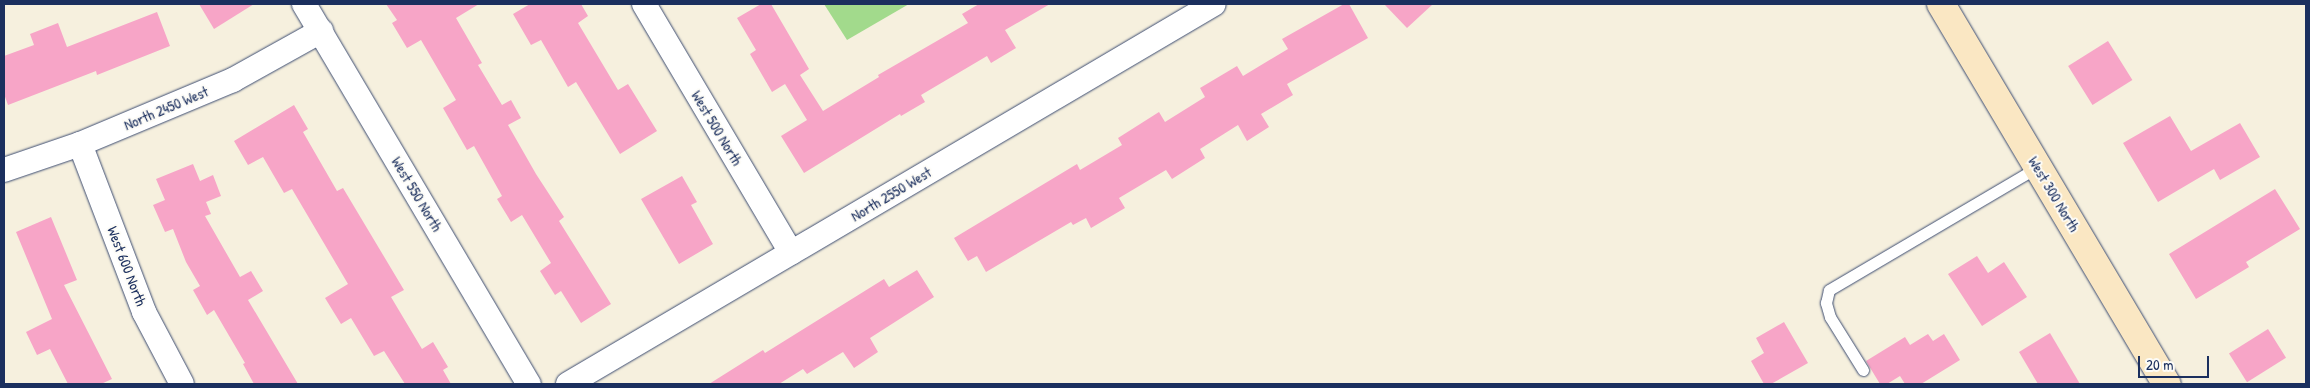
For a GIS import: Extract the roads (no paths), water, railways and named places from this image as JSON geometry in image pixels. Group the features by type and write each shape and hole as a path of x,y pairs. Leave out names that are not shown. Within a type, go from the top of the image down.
{"main road":[{"name":"West 300 North","path":"1941,4 2167,384"}],"street":[{"name":"West 550 North","path":"304,4 529,384"},
{"name":"West 500 North","path":"644,4 791,253"},
{"name":"North 2550 West","path":"568,384 1214,4"},
{"name":"North 2450 West","path":"4,170 80,144 232,80 321,31"},
{"name":"West 600 North","path":"80,144 144,312 182,384"}],"lane":[{"path":"1863,370 1830,317 1826,303 1829,290 2038,166"}]}
